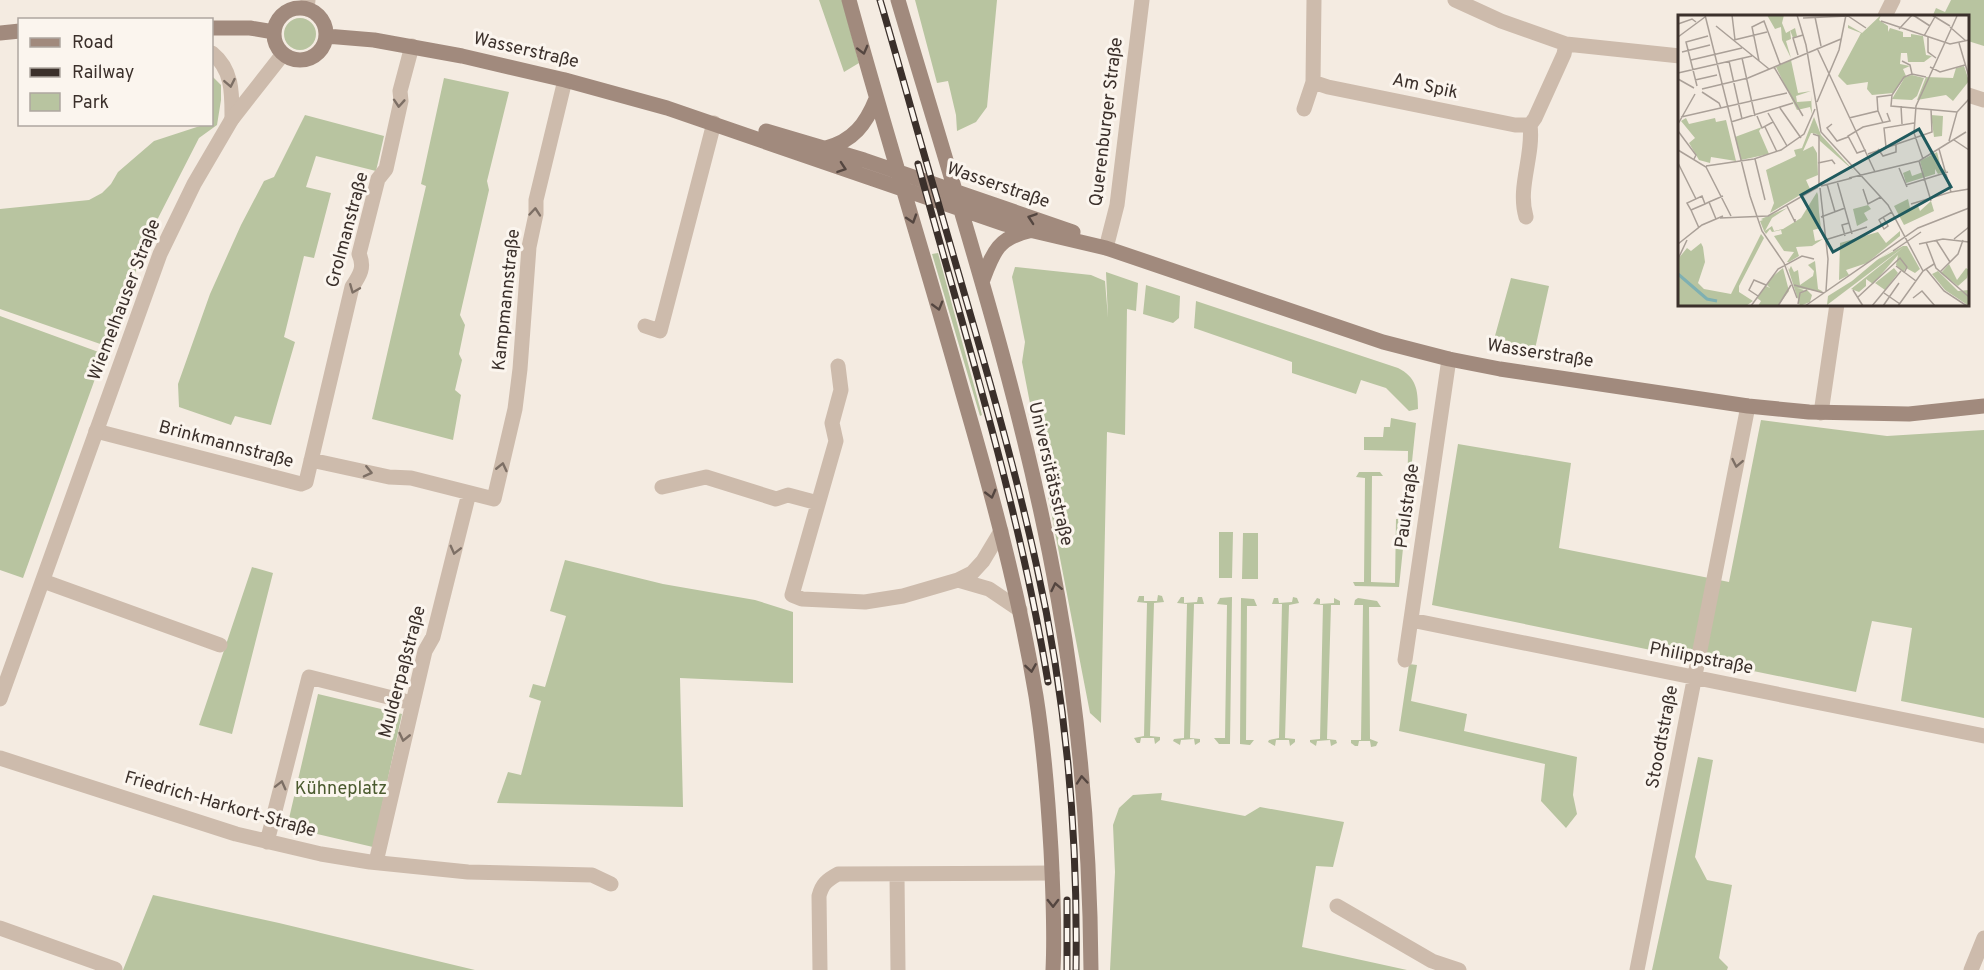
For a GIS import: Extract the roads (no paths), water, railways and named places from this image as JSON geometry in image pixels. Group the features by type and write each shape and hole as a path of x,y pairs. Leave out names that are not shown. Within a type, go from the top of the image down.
{"main road":[{"path":"849,0 1001,531 1020,610 1036,695 1044,758 1052,873 1053,970"},
{"name":"Universitätsstraße","path":"898,0 982,282 1031,472 1058,596 1077,728 1088,839 1091,970"},
{"path":"307,5 321,19 326,36 324,45 310,58 291,59 283,54 275,40 274,32 277,23 289,11 307,5"},
{"path":"213,28 250,28 274,32"},
{"path":"0,33 18,31"},
{"name":"Wasserstraße","path":"326,36 412,46 565,80 714,123 960,209 1030,231 1106,248 1383,342 1449,358 1500,369 1748,406 1821,413 1909,414 1984,406"},
{"path":"826,148 846,141 861,128 871,113 876,99"},
{"name":"Wasserstraße","path":"737,131 762,130 826,148 1078,234 1106,248"},
{"path":"982,282 990,260 999,245 1014,235 1030,231"}],"street":[{"name":"Querenburger Straße","path":"1106,248 1117,205 1142,0"},
{"path":"1304,109 1313,82 1314,0"},
{"path":"1455,0 1501,21 1566,44 1678,56"},
{"path":"1886,15 1893,0"},
{"path":"1526,217 1522,204 1532,138 1530,125 1539,111 1564,54 1566,44"},
{"name":"Grolmanstraße","path":"311,459 352,287 360,274 363,263 358,254 378,179 386,169 401,101 400,91 412,46"},
{"path":"213,54 228,72 232,86 232,119"},
{"name":"Wiemelhauser Straße","path":"0,699 160,254 194,184 232,119 283,54"},
{"name":"Kampmannstraße","path":"469,493 494,499 515,409 529,247 536,214 536,200 565,80"},
{"name":"Am Spik","path":"1313,82 1515,125 1530,125"},
{"path":"1969,95 1984,100"},
{"path":"645,326 660,331 714,123"},
{"path":"1821,413 1837,306"},
{"name":"Paulstraße","path":"1405,660 1449,358"},
{"path":"838,366 841,390 832,423 836,441 792,595 802,599 865,602 903,596 958,580 972,573 983,561 1001,531"},
{"name":"Stoodtstraße","path":"1637,970 1748,406"},
{"name":"Brinkmannstraße","path":"96,431 301,484 306,482 311,459 389,477 411,478 469,493"},
{"path":"662,487 706,477 777,499 788,495 818,503"},
{"name":"Mulderpaßstraße","path":"376,862 425,651 433,638 469,493"},
{"path":"958,580 990,589 1020,610"},
{"path":"43,581 220,645"},
{"name":"Philippstraße","path":"1411,620 1984,736"},
{"path":"267,842 309,677 412,703"},
{"name":"Friedrich-Harkort-Straße","path":"0,758 185,818 267,842 321,854 468,872 592,875 611,884"},
{"path":"820,970 819,896 821,887 826,881 838,874 1052,873"},
{"path":"897,874 898,970"},
{"path":"1337,906 1432,961 1460,970"},
{"path":"0,928 115,969"},
{"path":"1971,970 1984,938"}],"railway":[{"path":"880,0 1002,427 1036,563 1055,664 1068,765 1075,868 1076,970"},
{"path":"918,164 1007,486 1048,682"},
{"path":"1067,900 1067,970"}],"park label":[{"name":"Kühneplatz","path":"341,789"}]}
